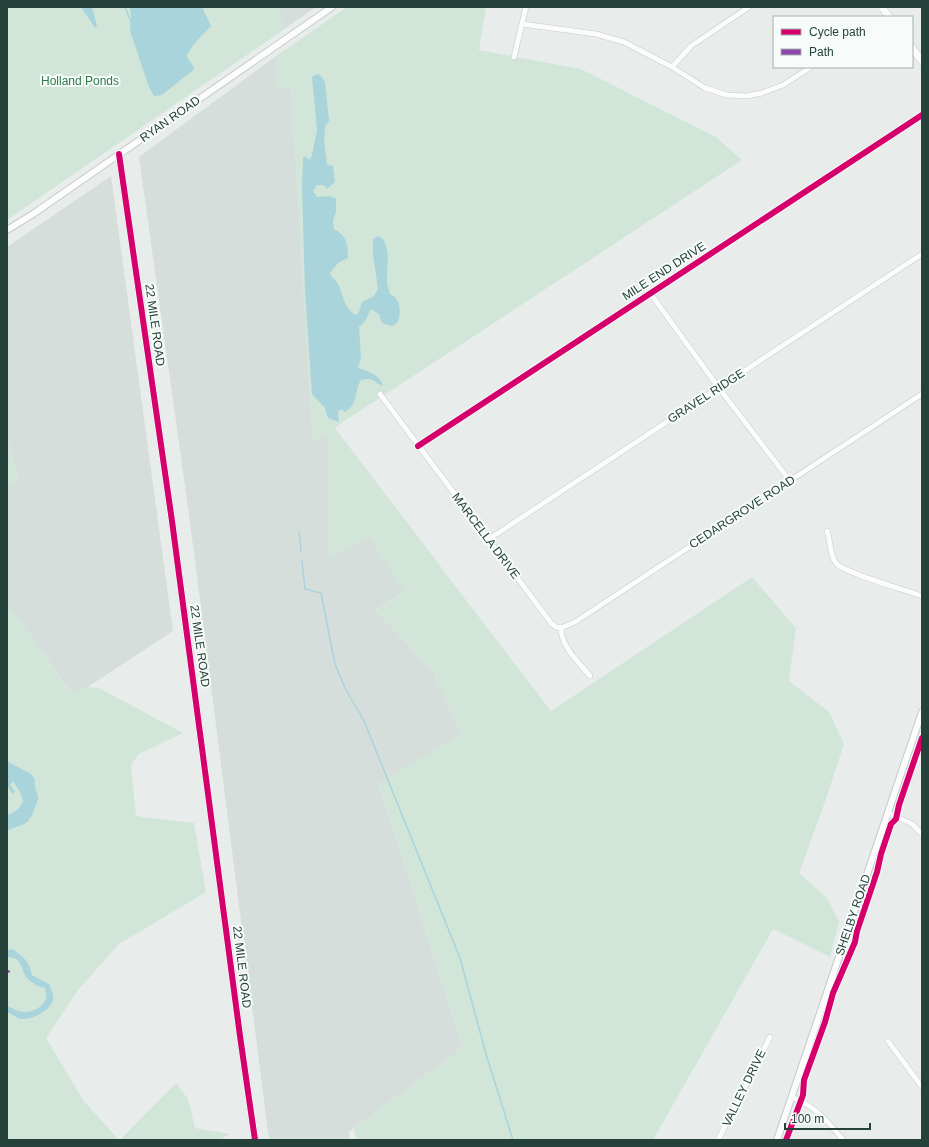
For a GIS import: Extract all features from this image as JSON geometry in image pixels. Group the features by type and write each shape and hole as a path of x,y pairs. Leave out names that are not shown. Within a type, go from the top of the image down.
{"main road":[{"path":"882,7 888,16"},
{"path":"913,49 922,61"}],"street":[{"name":"RYAN ROAD","path":"7,230 33,214 332,7"},
{"path":"514,57 526,7"},
{"path":"672,67 691,46 749,7"},
{"path":"522,24 605,36 631,45 672,67 705,88 736,96 755,95 775,89 809,68"},
{"name":"MILE END DRIVE","path":"418,446 922,115"},
{"name":"22 MILE ROAD","path":"119,154 172,521 255,1140"},
{"name":"GRAVEL RIDGE","path":"489,539 922,254"},
{"path":"650,293 719,388 790,481"},
{"name":"MARCELLA DRIVE","path":"380,394 551,623 556,627 561,628"},
{"name":"CEDARGROVE ROAD","path":"561,628 575,622 922,394"},
{"path":"827,531 832,554 836,564 863,576 922,596"},
{"path":"561,628 561,635 566,646 590,676"},
{"name":"SHELBY ROAD","path":"777,1140 888,813 920,728 922,712"},
{"path":"888,813 907,821 916,827 922,834"},
{"name":"VALLEY DRIVE","path":"718,1140 770,1036"},
{"path":"888,1041 922,1087"},
{"path":"792,1097 819,1112 843,1140"}],"shaded area":[{"path":"278,7 316,7 280,32"},
{"path":"276,56 276,87 291,86 313,441 334,427 441,567 376,610 432,670 462,734 379,784 463,1048 349,1132 349,1140 269,1140 190,522 139,157"},
{"path":"111,176 173,631 74,696 7,604 7,489 19,481 7,439 7,247"}],"green space":[{"name":"Holland Ponds","path":"7,7 280,7 282,31 7,220"},
{"path":"347,7 486,7 479,50 581,69 716,137 742,160 334,428 551,711 752,577 796,628 789,681 829,712 844,744 799,873 826,897 839,921 830,957 773,929 653,1140 356,1140 354,1128 463,1048 379,783 462,734 432,670 376,610 404,592 369,538 329,559 329,431 313,442 291,86 276,87 276,56"},
{"path":"7,439 19,481 7,489"},
{"path":"7,604 70,691 87,687 99,688 183,733 139,754 131,765 136,816 194,823 206,892 119,944 78,990 46,1038 83,1100 119,1140 7,1140"},
{"path":"176,1083 188,1099 195,1128 230,1134 219,1140 120,1140"}],"water":[{"path":"81,7 92,7 97,26 95,28"},
{"path":"130,7 202,7 211,26 193,45 187,55 194,67 193,70 162,95 154,96 149,87 130,31"},
{"path":"317,74 321,76 325,82 329,121 325,127 324,140 327,165 333,166 335,182 327,189 324,185 317,185 313,191 317,197 330,196 336,199 336,212 333,220 334,229 342,234 346,241 348,254 348,258 338,263 330,273 338,284 346,305 356,315 359,312 362,302 374,296 378,289 373,254 373,239 378,236 383,239 386,244 388,256 387,283 390,294 394,296 398,302 400,310 398,322 392,326 382,323 379,314 371,309 365,321 359,327 361,357 358,368 377,376 382,382 383,386 371,380 361,380 352,406 345,412 343,410 339,410 339,422 328,418 325,408 312,394 305,291 302,187 303,158 306,156 307,159 310,159 312,155 317,130 312,77"},
{"path":"7,761 31,774 35,780 38,799 31,818 22,825 7,831 7,815 17,810 23,801 20,792 13,781 10,785 15,791 13,794 8,787"},
{"path":"12,949 30,966 32,975 49,984 53,994 53,1000 48,1008 40,1014 30,1018 17,1018 7,1012 7,1006 22,1012 35,1010 45,1001 45,988 36,985 25,976 21,965 16,959 7,957 7,950"}],"waterway":[{"path":"125,7 131,22"},
{"path":"299,531 301,551"},
{"path":"302,561 305,589 321,593 335,664 345,688 364,721 460,958 486,1054 513,1140"}],"cycle path":[{"path":"418,446 922,115"},
{"path":"119,154 172,521 255,1140"},
{"path":"786,1140 803,1095 804,1080 825,1022 833,993 855,942 857,931 877,872 881,854 891,824 896,819 899,805 922,738"}]}
